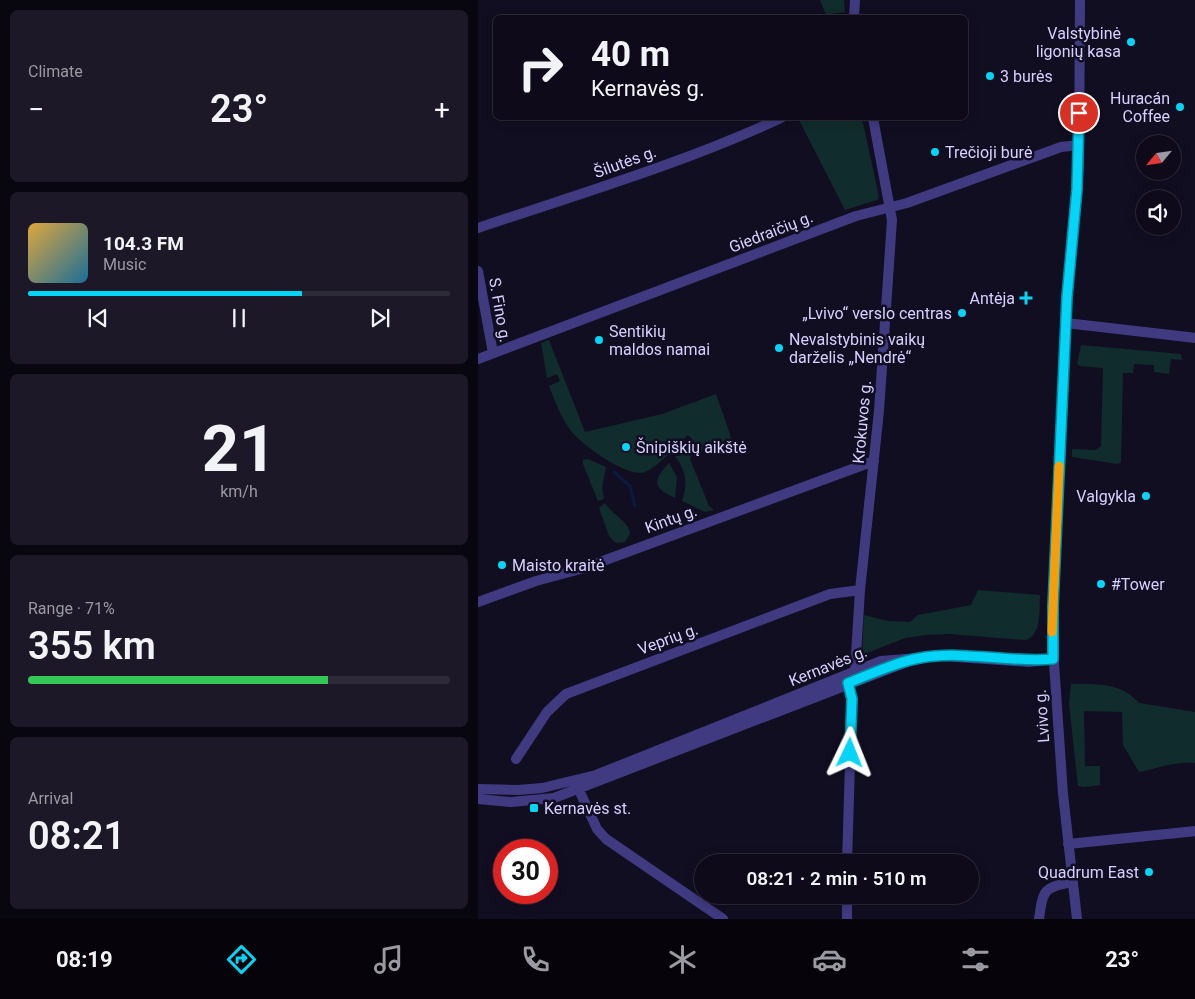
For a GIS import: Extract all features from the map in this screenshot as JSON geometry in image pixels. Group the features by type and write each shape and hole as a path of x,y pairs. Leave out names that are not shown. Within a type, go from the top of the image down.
{"street":[{"path":"854,15 855,0"},
{"name":"Lvivo g.","path":"1077,919 1068,844 1053,659 1053,596 1066,323 1079,145 1080,0"},
{"name":"Šilutės g.","path":"478,228 613,183 776,120"},
{"name":"Krokuvos g.","path":"855,671 860,590 874,461 892,220 891,206 873,120"},
{"name":"Giedraičių g.","path":"478,359 856,216 925,196 1060,147 1079,145"},
{"name":"S. Fino g.","path":"478,271 493,353"},
{"path":"1066,323 1196,338"},
{"name":"Kintų g.","path":"478,602 536,581 584,568 874,461"},
{"name":"Veprių g.","path":"516,760 547,712 566,694 830,594 860,590"},
{"path":"919,658 942,656 1029,662 1053,659"},
{"name":"Kernavės g.","path":"478,789 518,790 542,788 596,775 881,661 919,658"},
{"name":"Kernavės g.","path":"478,799 511,802 540,801 579,790 848,683 919,658"},
{"path":"847,854 852,699 848,683"},
{"path":"579,790 597,829 606,840 723,919"},
{"path":"1068,844 1196,831"},
{"path":"1039,919 1042,896 1046,890 1053,885 1072,882"},
{"path":"847,904 847,919"}],"green space":[{"path":"820,0 844,0 845,12 826,15"},
{"path":"799,120 862,120 879,197 877,200 845,210"},
{"path":"549,340 585,432 662,414 716,394 732,440 691,455 690,459 709,506 714,510 705,512 682,501 685,477 682,467 675,456 680,456 679,452 688,442 694,441 688,435 657,465 645,472 637,473 617,466 605,459 576,437 561,415 549,386 560,381 557,374 547,378 541,343"},
{"path":"1081,345 1181,354 1182,360 1171,359 1169,374 1154,372 1154,365 1134,364 1133,373 1123,373 1121,462 1118,464 1072,457 1072,449 1096,450 1101,446 1103,368 1080,366 1077,364"},
{"path":"588,459 606,467 602,488 604,499 598,501 583,464 583,460"},
{"path":"669,463 677,477 675,498 662,491 657,483 660,474"},
{"path":"605,503 627,526 630,534 625,542 616,543 609,536 599,508"},
{"path":"978,590 1040,595 1039,621 1035,633 1026,640 949,634 926,635 905,638 862,655 864,615 888,621 910,622 918,615 971,605"},
{"path":"1071,684 1108,686 1124,691 1139,703 1195,712 1195,763 1174,764 1139,772 1123,745 1122,712 1084,711 1085,766 1100,766 1100,785 1078,786 1069,704"}],"waterway":[{"path":"614,472 630,486 635,506"}],"slow traffic":[{"path":"1052,632 1059,466"}],"place":[{"name":"Valstybinė ligonių kasa","path":"1131,42"},
{"name":"3 burės","path":"990,76"},
{"name":"Huracán Coffee","path":"1180,107"},
{"name":"Trečioji burė","path":"935,152"},
{"name":"Antėja","path":"1026,298"},
{"name":"„Lvivo“ verslo centras","path":"962,313"},
{"name":"Sentikių maldos namai","path":"599,340"},
{"name":"Nevalstybinis vaikų darželis „Nendrė“","path":"779,348"},
{"name":"Šnipiškių aikštė","path":"626,447"},
{"name":"Valgykla","path":"1146,496"},
{"name":"Maisto kraitė","path":"502,565"},
{"name":"#Tower","path":"1101,584"},
{"name":"Kernavės st.","path":"534,808"},
{"name":"Quadrum East","path":"1149,872"}],"route":[{"path":"850,753 852,699 848,683 883,669 919,658 942,656 1029,662 1053,659 1053,606 1067,297 1077,189 1079,113"}]}
